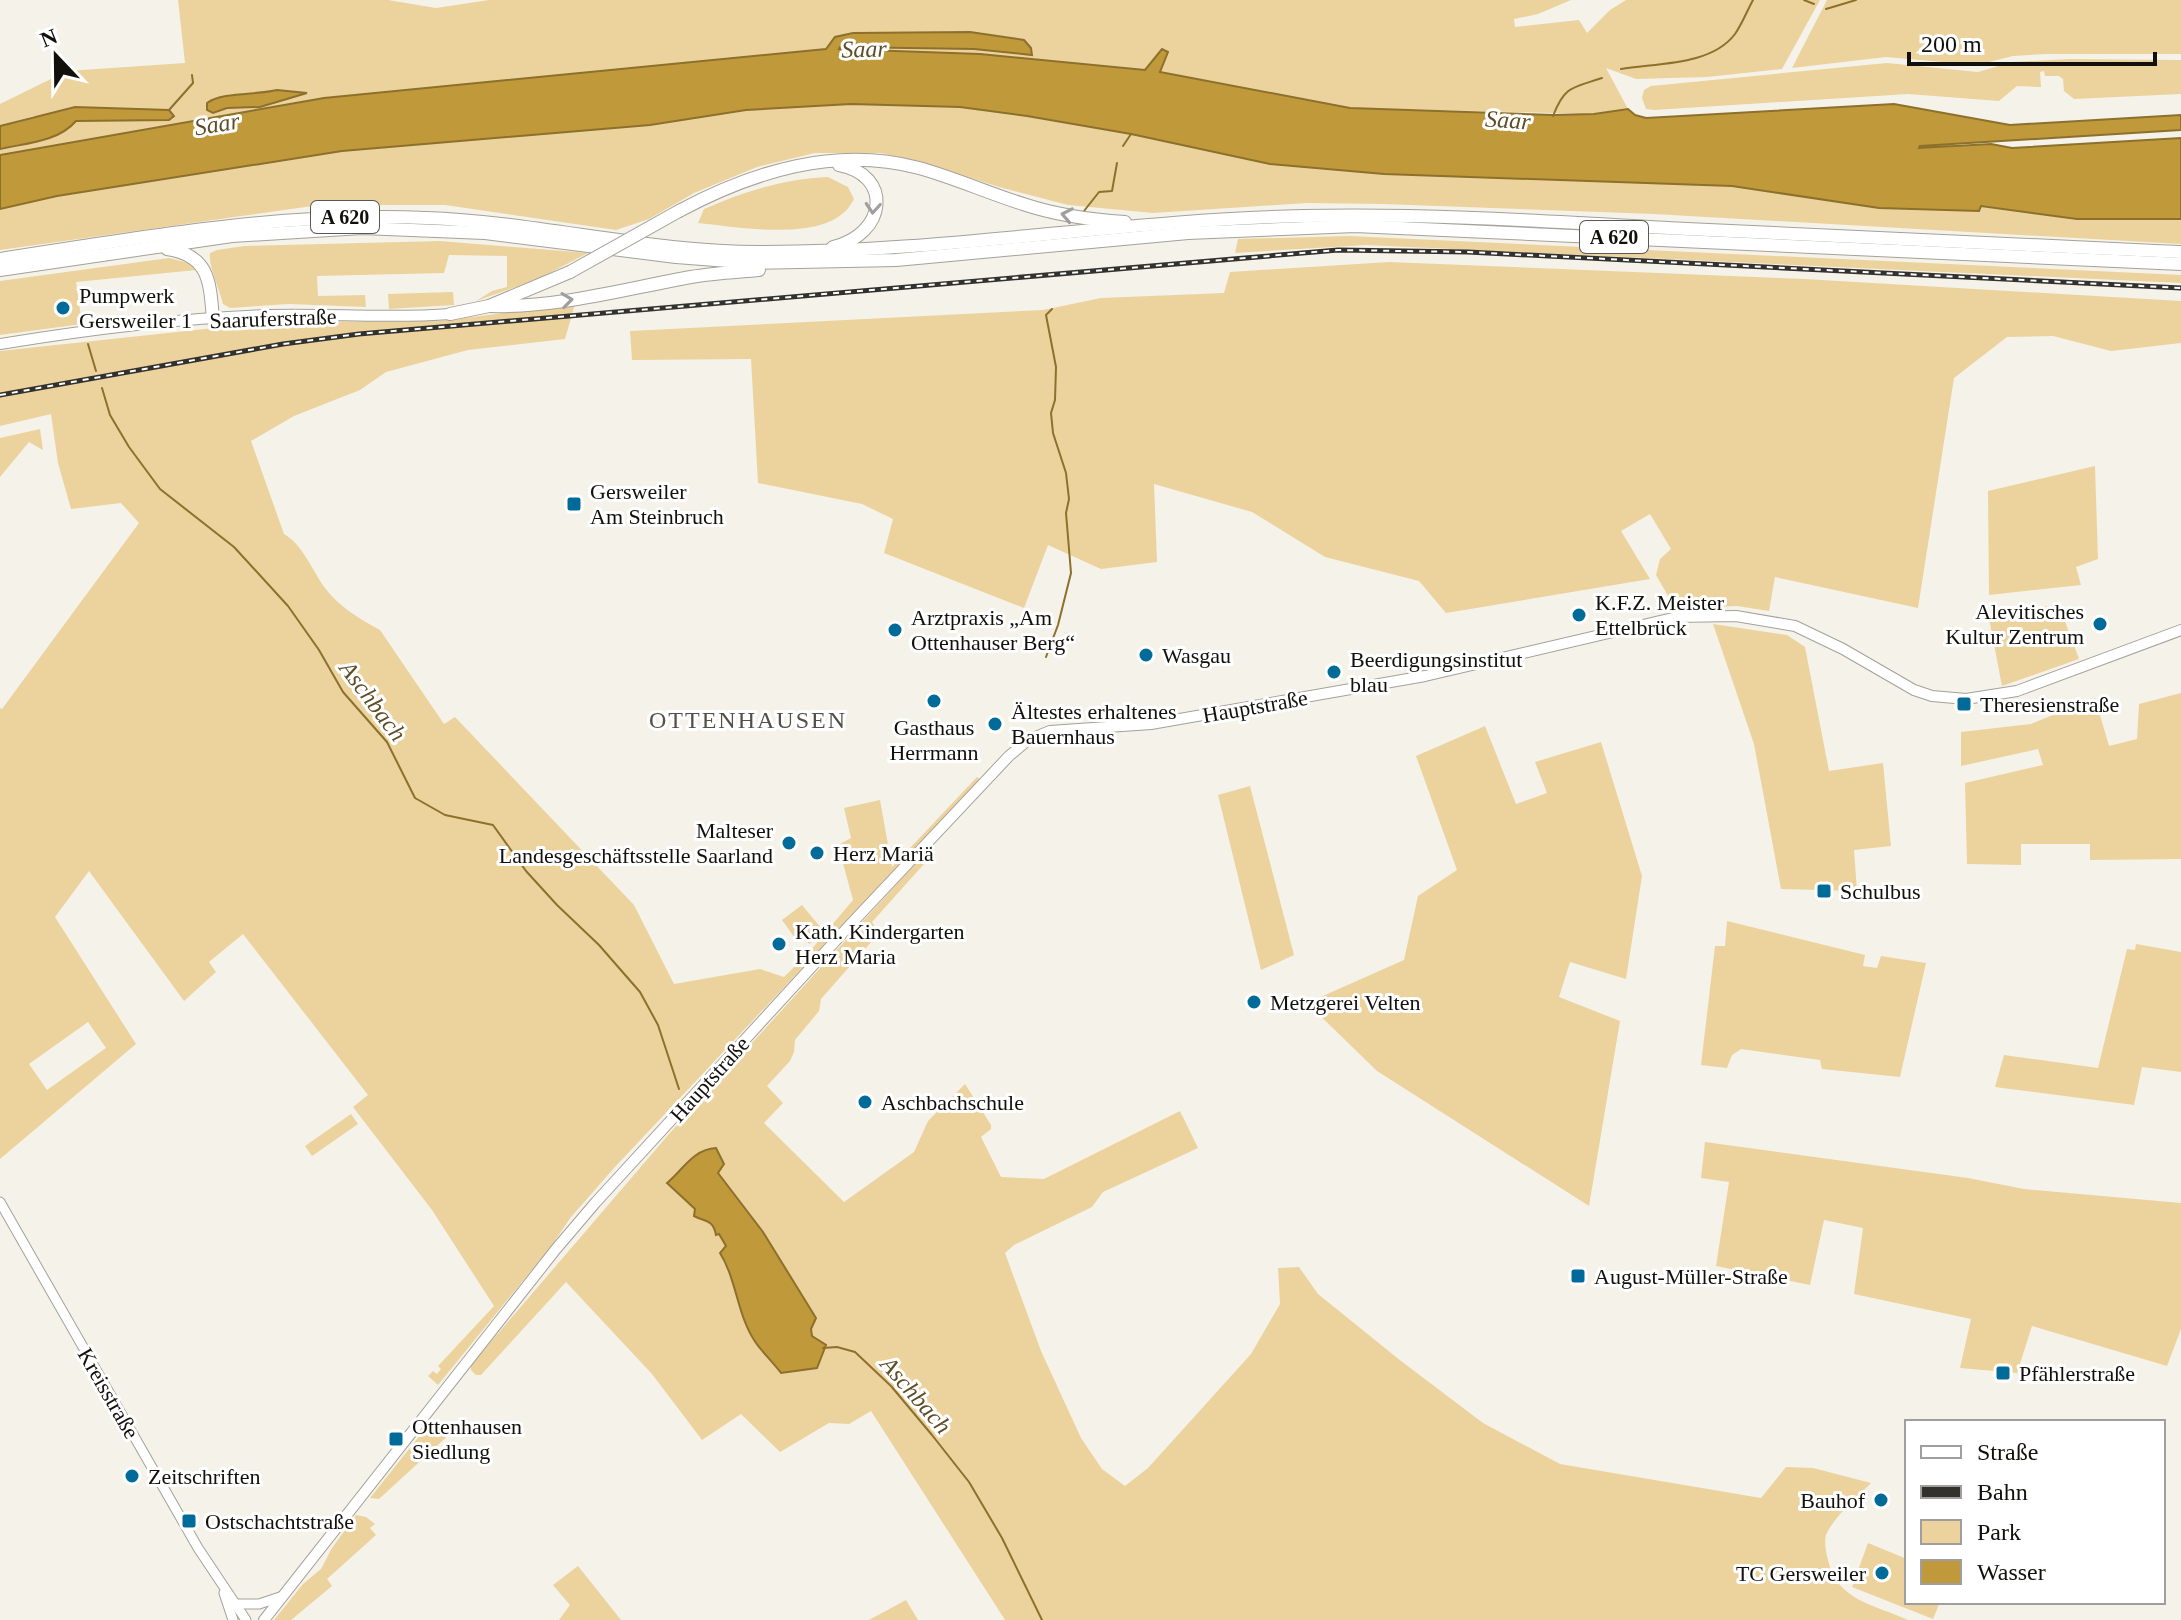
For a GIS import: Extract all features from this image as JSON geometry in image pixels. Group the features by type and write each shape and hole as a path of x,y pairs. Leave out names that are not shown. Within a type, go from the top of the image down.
{"highway":[{"path":"450,314 489,306 570,272 728,186 756,176 841,159 894,163 1058,213 1119,221 1173,223"},
{"path":"810,252 856,239 868,229 876,211 873,191 862,174 850,167 824,162"},
{"name":"A 620","path":"0,270 232,225 314,218 390,217 483,222 722,250 810,252 894,249 1173,223 1388,216 2181,252"},
{"name":"A 620","path":"0,259 38,253 140,248 276,232 377,228 485,233 720,261 823,263 983,253 1245,229 1355,226 2181,264"},
{"path":"140,248 178,250 201,265 209,282 213,320"},
{"path":"489,306 515,307 578,299 693,276 823,263"}],"main road":[{"name":"Saaruferstraße","path":"0,344 90,331 287,315 414,317 450,314"},
{"name":"Hauptstraße","path":"264,1620 541,1267 596,1202 850,925 1009,756 1033,737 1050,731 1151,724 1425,676 1642,624 1688,616 1736,616 1795,626 1843,649 1914,690 1932,696 1966,699 2017,691 2181,630"}],"street":[{"name":"Kreisstraße","path":"0,1202 102,1383 220,1583 246,1620"},
{"name":"Kreisstraße","path":"220,1583 233,1620"},
{"path":"236,1604 259,1604 283,1596"}],"green space":[{"path":"178,0 388,0 436,8 489,0 1571,0 1538,14 1514,19 1515,27 1579,20 1587,33 1610,10 1626,0 1820,0 1782,69 1707,77 1636,79 1606,68 1628,109 1594,114 1350,108 1146,70 980,54 838,50 840,47 974,49 1032,54 1024,40 970,32 853,33 835,37 826,49 324,98 0,155 0,149 51,138 76,121 145,121 33,116 0,126 0,104 67,71 185,63"},
{"path":"1827,0 2181,0 2181,54 2046,54 2013,56 1977,65 1886,57 1792,68"},
{"path":"2181,60 2181,94 2074,99 2064,91 2063,79 2045,76 2044,71 2040,72 2041,87 2017,86 1999,101 1908,94 1654,110 1646,109 1642,98 1644,90 1651,86 1887,63 1978,72 2012,62"},
{"path":"851,104 960,107 1384,174 1732,186 1879,208 1980,206 2077,219 2181,219 2181,244 1654,214 1383,204 1307,203 1153,213 1068,205 918,161 880,153 815,153 757,167 694,193 649,219 616,230 445,205 320,205 0,250 0,209 57,196 342,151 650,125 746,110"},
{"path":"828,177 848,187 854,199 844,213 829,222 812,227 773,230 698,223 704,209 734,197 780,183"},
{"path":"1349,236 2181,275 2181,283 1366,245 1235,253 1238,239"},
{"path":"440,241 588,253 538,279 476,301 492,291 507,287 507,256 449,255 444,273 317,276 318,296 365,295 366,307 289,304 230,308 223,304 210,258 210,253 217,250 244,246"},
{"path":"169,258 189,263 196,270 76,282 82,324 0,335 0,281"},
{"path":"1389,262 1805,279 2181,301 2181,343 2111,351 2053,336 2007,337 1954,378 1918,608 1775,577 1769,611 1737,606 1675,608 1656,575 1660,559 1671,549 1650,514 1621,531 1650,579 1446,613 1419,581 1325,557 1252,512 1154,484 1157,562 1101,569 1048,545 1024,608 884,553 893,519 862,504 758,483 751,359 632,360 630,331 1043,310 1101,298 1224,293 1230,272"},
{"path":"453,292 454,305 389,309 388,294"},
{"path":"575,304 565,339 468,350 386,372 360,390 294,416 251,441 284,534 302,551 330,595 380,630 444,724 455,717 634,905 674,984 760,969 784,977 853,900 838,845 851,838 844,808 880,800 892,867 977,777 980,779 614,1168 571,1217 552,1245 438,1385 428,1376 433,1371 437,1374 441,1369 438,1366 494,1306 432,1210 353,1107 368,1095 243,934 209,962 216,972 184,1001 89,871 55,917 136,1044 0,1159 0,708 139,523 121,503 71,509 58,463 51,414 0,426 0,351 271,322 440,321","holes":["88,1022 106,1048 47,1090 29,1064"]},
{"path":"40,429 43,450 29,442 0,477 0,438"},
{"path":"2095,466 2098,559 2076,567 2081,585 1989,595 1988,491"},
{"path":"2059,605 2079,659 2002,686 1988,613"},
{"path":"1713,624 1787,635 1805,647 1829,771 1883,763 1891,846 1854,850 1857,891 1781,889 1754,744"},
{"path":"2181,693 2181,859 2090,860 2090,844 2021,844 2021,865 1967,864 1965,783 2043,765 2038,749 1961,766 1961,732 2031,724 2095,698 2109,746 2137,739 2139,704"},
{"path":"1485,726 1516,804 1547,793 1535,762 1601,742 1642,876 1626,979 1570,962 1559,997 1620,1021 1589,1206 1377,1071 1307,1003 1404,960 1418,896 1457,870 1416,756"},
{"path":"1250,786 1294,955 1261,970 1218,795"},
{"path":"926,852 924,864 872,922 879,933 821,999 819,1011 795,1040 790,1061 767,1086 783,1103 764,1123 844,1202 914,1152 928,1121 965,1084 991,1125 991,1129 981,1137 1001,1177 1044,1179 1180,1111 1198,1148 1103,1192 1092,1207 1014,1245 1005,1253 1041,1351 1081,1438 1102,1469 1125,1486 1148,1468 1251,1354 1280,1304 1278,1268 1299,1267 1318,1294 1483,1423 1560,1464 1761,1498 1786,1467 1813,1468 1871,1483 1840,1514 1826,1535 1828,1560 1832,1573 1848,1593 1908,1620 1005,1620 871,1411 849,1424 829,1423 780,1452 741,1414 702,1440 652,1374 566,1282 481,1375 471,1370 471,1365 669,1134","holes":["716,1148 721,1156 718,1173 763,1232 816,1317 811,1329 812,1337 781,1373 750,1332 720,1253 726,1246 718,1232 708,1221 697,1218 695,1210 667,1184 707,1149"]},
{"path":"802,905 821,928 817,932 819,936 809,944 801,935 795,938 782,920"},
{"path":"1727,921 1865,955 1863,966 1877,968 1881,956 1926,963 1900,1077 1822,1069 1820,1060 1741,1049 1732,1055 1727,1068 1701,1065 1715,946 1725,946"},
{"path":"2136,944 2181,952 2181,1072 2142,1067 2134,1105 1995,1087 2004,1055 2098,1068 2127,949 2135,950"},
{"path":"351,1114 358,1124 312,1156 305,1146"},
{"path":"1705,1142 1968,1178 2024,1189 2181,1203 2181,1329 2167,1366 2032,1326 2017,1373 1960,1368 1971,1319 1854,1294 1863,1228 1824,1220 1810,1285 1716,1266 1729,1182 1701,1178"},
{"path":"425,1429 439,1435 452,1432 379,1499 370,1498"},
{"path":"356,1515 366,1517 375,1524 370,1528 376,1535 327,1579 332,1586 291,1620 274,1620 303,1584 321,1569"},
{"name":"TC Gersweiler","path":"1868,1543 1905,1558 1905,1604 1939,1604 1933,1619 1852,1587"},
{"path":"578,1566 621,1620 559,1620 570,1605 553,1585"},
{"path":"906,1600 918,1620 869,1620"}],"water":[{"name":"Saar","path":"970,32 1024,40 1031,48 1032,55 974,49 839,49 980,54 1145,70 1162,49 1168,52 1160,72 1350,108 1553,115 1628,109 1646,118 1894,104 2010,125 2181,115 2181,130 1919,148 1991,144 2012,148 2181,138 2181,219 2077,219 1981,206 1979,211 1879,208 1732,186 1384,174 1270,164 1131,134 960,107 851,104 746,110 650,125 342,151 57,196 0,209 0,155 324,98 826,49 835,37 853,33"},
{"path":"277,90 307,93 260,107 227,108 213,113 207,110 207,103 213,99"},
{"path":"75,107 169,110 174,116 169,120 76,121 51,138 0,149 0,126"},
{"path":"716,1148 724,1164 718,1173 763,1232 816,1318 811,1329 812,1336 826,1345 817,1368 781,1373 759,1347 745,1321 720,1253 726,1246 711,1224 694,1216 695,1209 667,1183 694,1156"}],"waterway":[{"path":"1621,69 1682,61 1712,52 1735,34 1753,0"},
{"path":"1804,0 1814,4"},
{"path":"1826,9 1856,0"},
{"path":"169,110 193,83 192,75"},
{"path":"1553,116 1562,98 1571,89 1602,78"},
{"path":"1123,146 1131,134"},
{"path":"1084,211 1099,192 1112,191 1117,163"},
{"path":"1046,657 1071,573 1066,473 1053,433 1051,413 1055,400 1056,367 1046,315 1052,309"},
{"name":"Aschbach","path":"88,344 96,371"},
{"name":"Aschbach","path":"102,388 110,415 160,489 234,547 288,606 319,650 343,692 387,742 415,798 445,815 493,825 526,871 640,992 658,1025 679,1089"},
{"name":"Aschbach","path":"823,1348 837,1347 855,1352 891,1386 932,1435 969,1482 1002,1538 1042,1620"}],"railway":[{"path":"0,395 283,344 359,334 1338,250 1468,252 2181,288"}],"place":[{"name":"Pumpwerk Gersweiler 1","path":"63,308"},
{"name":"Gersweiler Am Steinbruch","path":"574,504"},
{"name":"K.F.Z. Meister Ettelbrück","path":"1579,615"},
{"name":"Alevitisches Kultur Zentrum","path":"2100,624"},
{"name":"Arztpraxis „Am Ottenhauser Berg“","path":"895,630"},
{"name":"Wasgau","path":"1146,655"},
{"name":"Beerdigungsinstitut blau","path":"1334,672"},
{"name":"Gasthaus Herrmann","path":"934,701"},
{"name":"Theresienstraße","path":"1964,704"},
{"name":"Ältestes erhaltenes Bauernhaus","path":"995,724"},
{"name":"Malteser Landesgeschäftsstelle Saarland","path":"789,843"},
{"name":"Herz Mariä","path":"817,853"},
{"name":"Schulbus","path":"1824,891"},
{"name":"Kath. Kindergarten Herz Maria","path":"779,944"},
{"name":"Metzgerei Velten","path":"1254,1002"},
{"name":"Aschbachschule","path":"865,1102"},
{"name":"August-Müller-Straße","path":"1578,1276"},
{"name":"Pfählerstraße","path":"2003,1373"},
{"name":"Ottenhausen Siedlung","path":"396,1439"},
{"name":"Zeitschriften","path":"132,1476"},
{"name":"Bauhof","path":"1881,1500"},
{"name":"Ostschachtstraße","path":"189,1521"},
{"name":"TC Gersweiler","path":"1882,1573"}],"district":[{"name":"OTTENHAUSEN","path":"748,720"}]}
